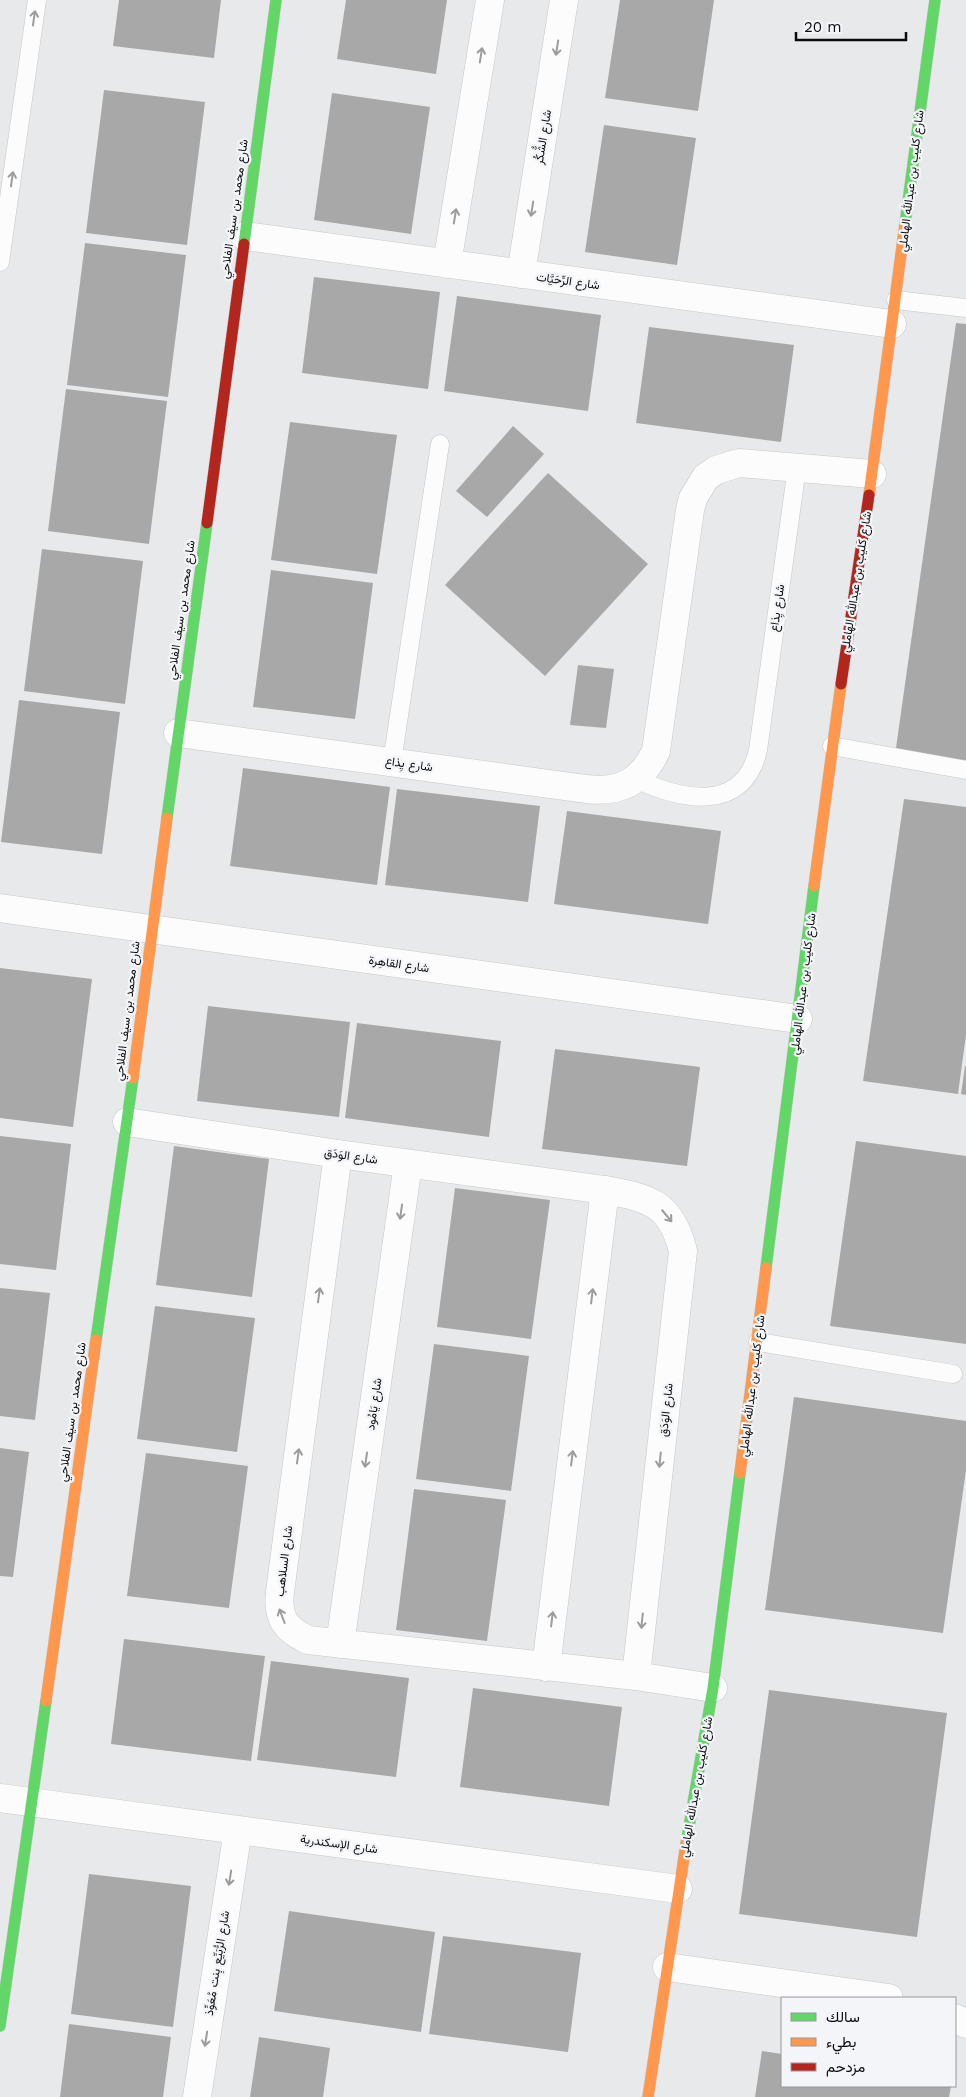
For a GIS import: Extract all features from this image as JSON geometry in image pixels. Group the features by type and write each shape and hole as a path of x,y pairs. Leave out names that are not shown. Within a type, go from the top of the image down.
{"street":[{"name":"شارع محمد بن سيف الفلاحي","path":"0,2026 127,1122 151,929 276,0"},
{"path":"447,264 490,0"},
{"name":"شارع الشُّكُر","path":"521,274 564,0"},
{"name":"شارع كليب بن عبدالله الهاملي","path":"648,2097 678,1889 713,1688 832,746 872,474 935,0"},
{"name":"شارع الرِّحَيَّات","path":"245,236 521,274 894,312"},
{"name":"شارع يِذاع","path":"178,733 603,791 621,788 636,778 648,766 656,751 693,498 706,478 716,470 727,465 739,463 872,474"},
{"name":"شارع القاهِرة","path":"0,908 798,1019"},
{"name":"شارع الوَدَق","path":"127,1122 338,1154 615,1192 646,1199 665,1211 678,1230 683,1251 636,1676"},
{"name":"شارع السلاهب","path":"338,1154 279,1604 281,1617 287,1627 296,1635 308,1640 636,1676 713,1688"},
{"name":"شارع يَامُود","path":"330,1643 408,1164"},
{"path":"546,1667 615,1192"},
{"name":"شارع الإسكندرية","path":"0,1798 678,1889"},
{"name":"شارع الرُّبَيِّع بِنت مُعَوِّذ","path":"197,2097 238,1830"},
{"path":"667,1967 882,1997"}],"lane":[{"path":"0,262 37,0"},
{"path":"894,312 966,308"},
{"path":"392,762 440,444"},
{"name":"شارع يِذاع","path":"636,778 654,787 673,793 712,797 727,793 739,786 748,776 755,763 797,467"},
{"path":"832,746 966,770"},
{"path":"758,1342 953,1374"}],"building":[{"path":"119,0 221,0 214,58 113,46"},
{"path":"346,0 447,0 436,74 337,59"},
{"path":"620,0 714,0 698,111 605,98"},
{"path":"104,90 205,102 187,245 86,233"},
{"path":"332,93 430,107 411,234 314,220"},
{"path":"604,125 696,138 677,265 585,252"},
{"path":"85,243 186,255 168,397 67,385"},
{"path":"314,277 440,292 428,389 302,373"},
{"path":"457,296 601,315 588,411 444,391"},
{"path":"956,323 966,324 966,764 895,755"},
{"path":"649,327 794,345 781,442 636,423"},
{"path":"66,389 167,401 149,544 48,531"},
{"path":"290,422 397,435 377,574 271,560"},
{"path":"513,426 544,454 487,517 456,491"},
{"path":"548,473 648,564 545,676 445,585"},
{"path":"42,549 143,561 125,704 24,691"},
{"path":"271,570 373,583 355,719 253,707"},
{"path":"578,665 614,669 606,728 570,725"},
{"path":"19,700 120,712 102,854 1,842"},
{"path":"243,768 390,787 377,885 230,866"},
{"path":"397,789 540,806 528,902 385,885"},
{"path":"904,799 966,807 966,1035 958,1094 863,1081"},
{"path":"567,811 721,831 708,924 554,904"},
{"path":"0,968 92,979 73,1127 0,1118"},
{"path":"208,1006 350,1022 339,1117 197,1101"},
{"path":"357,1023 501,1041 489,1137 345,1118"},
{"path":"555,1049 700,1067 687,1166 542,1149"},
{"path":"966,1066 966,1095 961,1094"},
{"path":"0,1136 71,1144 56,1270 0,1264"},
{"path":"856,1141 966,1156 966,1344 830,1326"},
{"path":"174,1146 269,1159 252,1297 156,1285"},
{"path":"455,1188 550,1200 531,1339 437,1327"},
{"path":"0,1288 50,1293 35,1420 0,1416"},
{"path":"155,1306 255,1318 237,1452 137,1439"},
{"path":"434,1344 529,1356 511,1491 416,1479"},
{"path":"794,1397 966,1421 966,1470 943,1633 765,1610"},
{"path":"0,1448 29,1452 13,1577 0,1576"},
{"path":"146,1453 248,1466 229,1608 127,1596"},
{"path":"414,1489 506,1500 487,1641 396,1630"},
{"path":"124,1639 265,1656 251,1761 111,1744"},
{"path":"271,1661 409,1678 396,1777 257,1760"},
{"path":"473,1688 622,1707 609,1806 460,1787"},
{"path":"769,1690 947,1713 917,1937 739,1914"},
{"path":"89,1874 191,1886 173,2027 71,2014"},
{"path":"289,1911 435,1932 421,2032 274,2011"},
{"path":"443,1936 581,1953 568,2052 429,2034"},
{"path":"69,2024 171,2037 163,2097 60,2097"},
{"path":"259,2037 330,2048 323,2097 250,2097"},
{"path":"762,2051 781,2054 781,2087 951,2087 949,2097 755,2097"}],"traffic: fast":[{"path":"244,244 276,0"},
{"path":"905,224 935,0"},
{"path":"167,818 207,523"},
{"path":"766,1268 814,886"},
{"path":"96,1340 133,1078"},
{"path":"686,1844 713,1688 740,1473"},
{"path":"0,2026 46,1701"}],"traffic: slow":[{"path":"869,495 905,224"},
{"path":"814,886 841,684"},
{"path":"133,1078 167,818"},
{"path":"740,1473 766,1268"},
{"path":"46,1701 96,1340"},
{"path":"648,2097 686,1844"}],"traffic: jam":[{"path":"207,523 244,244"},
{"path":"841,684 869,495"}]}
